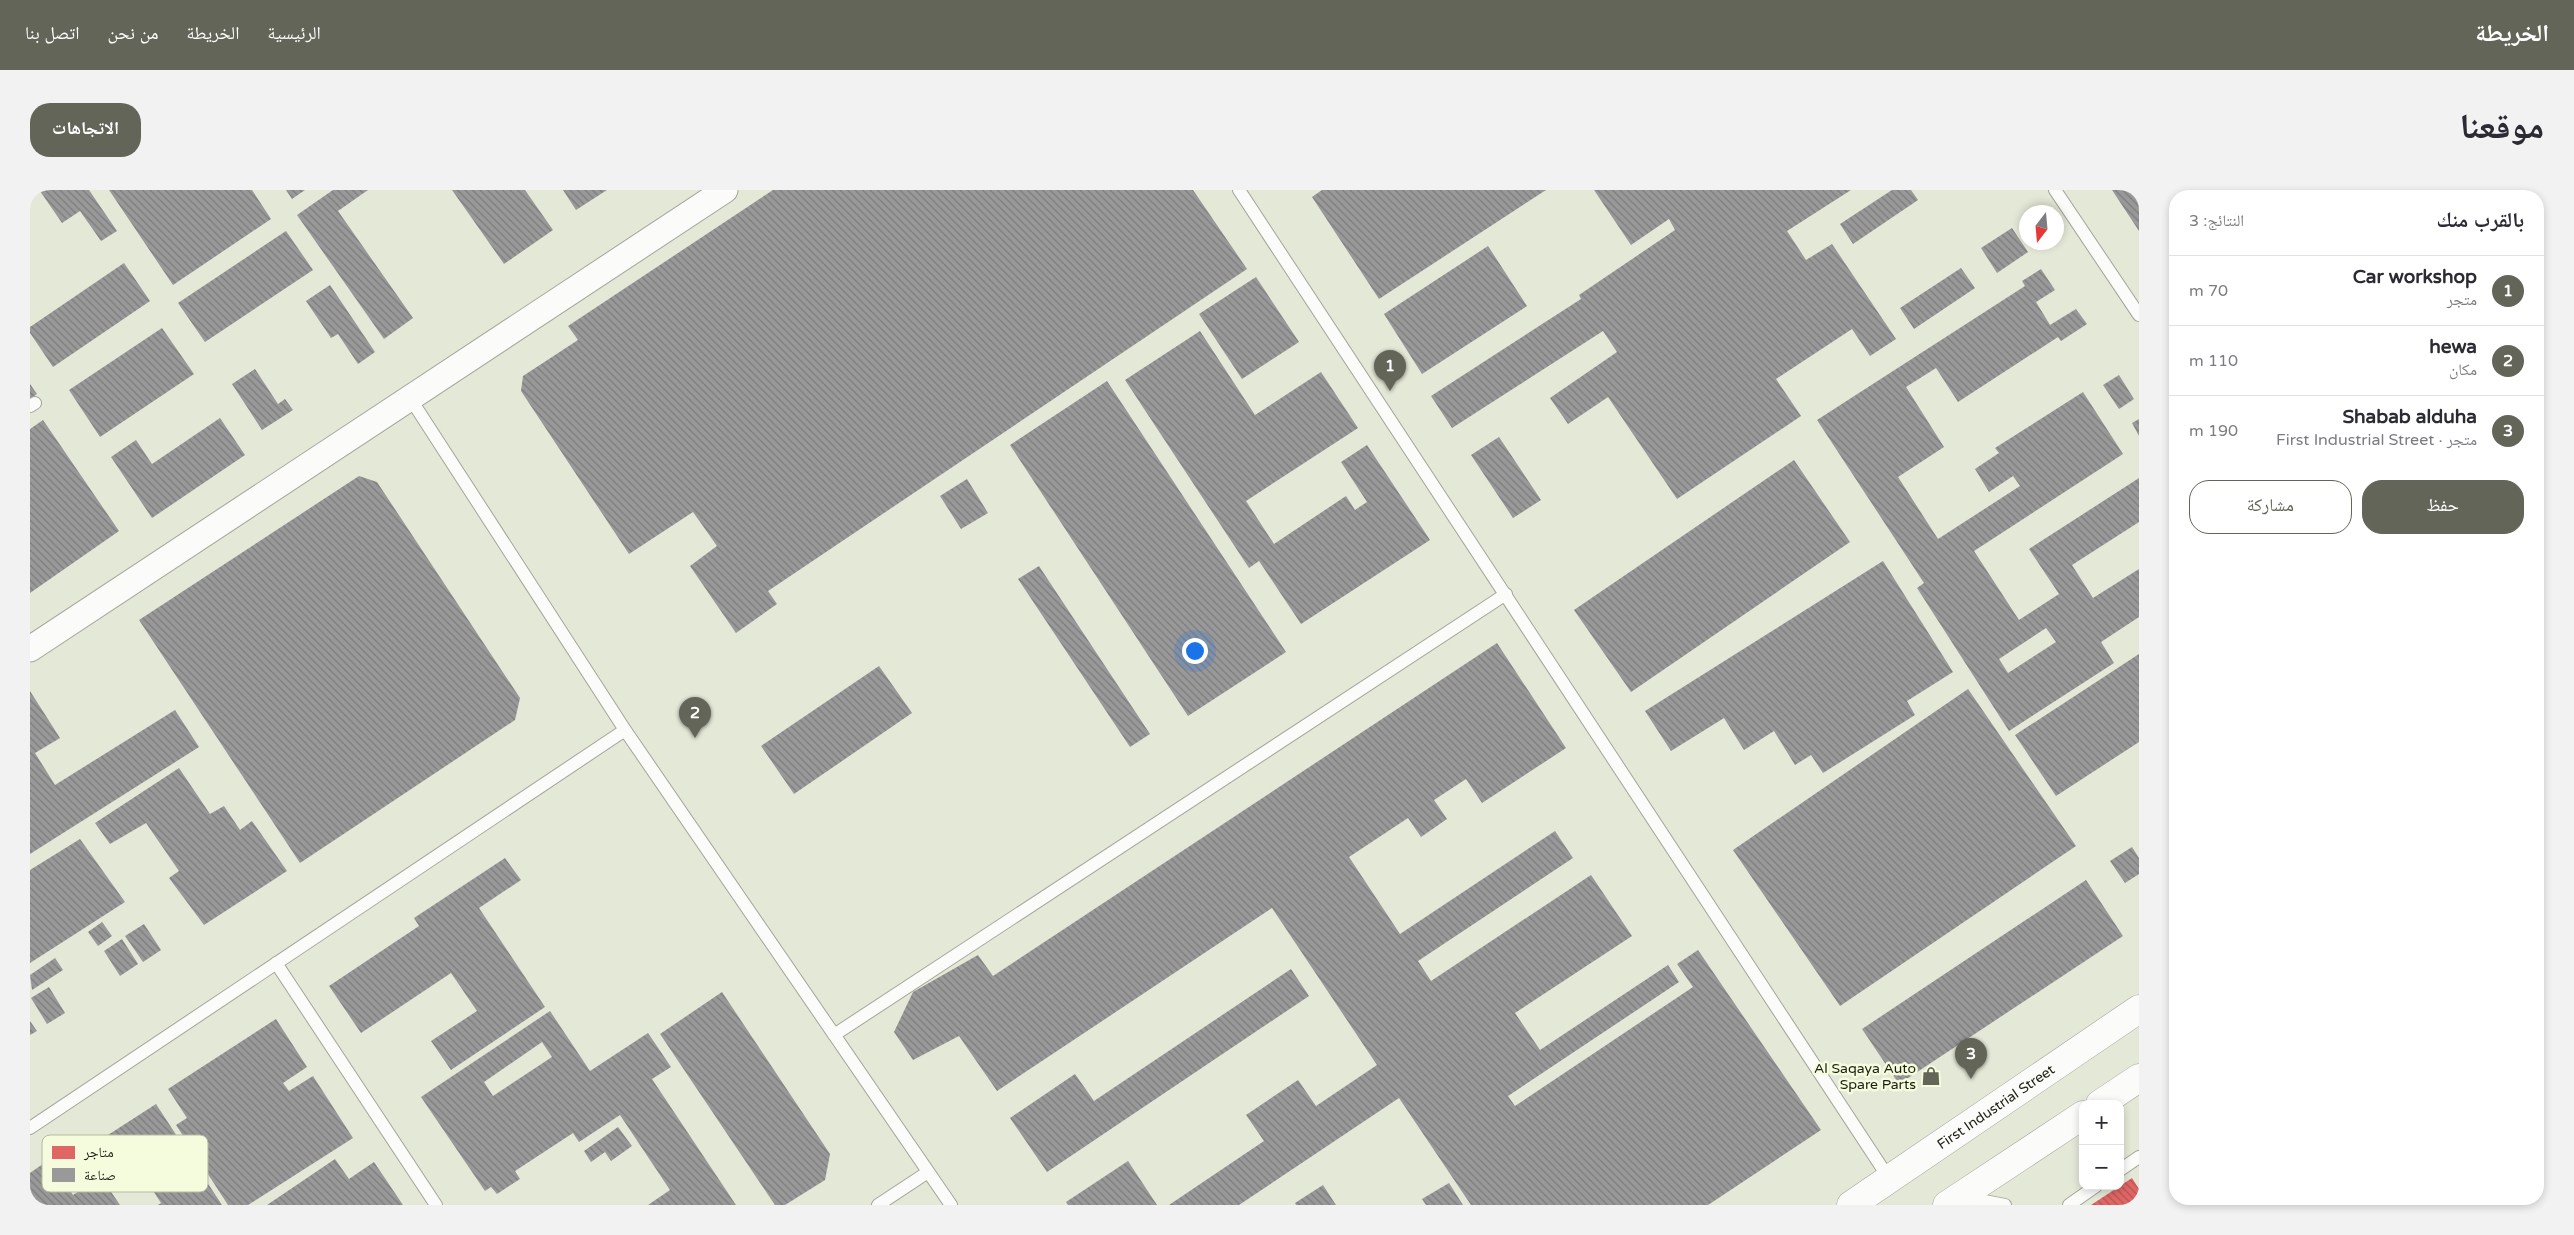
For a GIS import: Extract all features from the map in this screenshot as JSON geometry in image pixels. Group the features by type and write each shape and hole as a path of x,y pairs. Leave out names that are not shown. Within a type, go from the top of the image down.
{"main road":[{"name":"First Industrial Street","path":"1851,1205 2139,1009"},
{"path":"2108,1100 2139,1084"},
{"path":"1953,1201 2079,1118"}],"street":[{"path":"30,649 725,190"}],"lane":[{"path":"1238,190 1506,594 1890,1180"},
{"path":"2055,190 2139,315"},
{"path":"410,398 625,730 951,1205"},
{"path":"834,1035 1506,594"},
{"path":"30,1128 625,730"},
{"path":"276,963 436,1205"},
{"path":"2124,1167 2139,1157"},
{"path":"878,1205 928,1172"},
{"path":"2069,1205 2090,1190"},
{"path":"1953,1201 2005,1205"}],"building: متاجر":[{"path":"2132,1178 2139,1189 2139,1205 2091,1205 2114,1190 2124,1190 2124,1183"}],"building: صناعة":[{"path":"89,190 117,231 101,241 80,211 62,223 40,191"},
{"path":"109,190 252,190 271,219 173,285"},
{"path":"286,190 305,190 292,199"},
{"path":"333,190 368,190 338,211 413,318 384,339 297,215"},
{"path":"452,190 525,190 553,230 504,264"},
{"path":"563,190 607,190 576,210"},
{"path":"773,190 1193,190 1247,269 768,591 777,604 736,633 690,566 717,546 693,512 629,554 521,391 523,376 578,340 568,326"},
{"path":"1322,190 1546,190 1379,299 1312,197"},
{"path":"1594,190 1851,190 1787,231 1806,260 1832,244 1896,339 1870,356 1852,329 1776,379 1801,416 1677,499 1608,397 1568,424 1550,398 1617,352 1603,331 1452,428 1431,396 1581,299 1579,295 1675,230 1669,219 1631,245"},
{"path":"1892,190 1911,190 1918,200 1853,244 1840,224"},
{"path":"2112,190 2139,190 2139,231"},
{"path":"2012,228 2019,238 2019,250 2027,250 2028,252 1997,273 1981,248"},
{"path":"286,231 313,270 205,342 178,303"},
{"path":"1488,246 1527,306 1422,374 1384,314"},
{"path":"124,263 150,301 53,367 30,333 30,327"},
{"path":"1961,268 1975,288 1914,329 1900,308"},
{"path":"2041,269 2055,290 2036,302 2050,325 2076,309 2087,324 2061,341 2058,337 1958,402 1936,368 1906,387 1944,447 1898,477 1938,539 2020,486 2013,476 1989,492 1975,469 1999,453 1995,448 2083,392 2123,454 1974,551 2019,620 2059,594 2029,549 2139,478 2139,522 2072,565 2093,598 2139,569 2139,617 2101,642 2114,663 2009,731 1917,588 1924,583 1817,420 2025,286 2022,281","holes":["2046,628 2056,642 2008,673 1999,659"]},
{"path":"1256,277 1299,342 1242,379 1199,314"},
{"path":"330,285 375,352 358,364 338,334 331,338 306,301"},
{"path":"162,328 194,374 100,437 69,390"},
{"path":"1200,331 1255,415 1321,372 1358,428 1246,501 1274,544 1346,496 1355,510 1367,502 1341,462 1367,445 1430,540 1301,624 1259,561 1249,568 1125,380"},
{"path":"255,369 278,404 285,399 293,410 262,430 232,384"},
{"path":"2119,375 2134,399 2119,409 2103,385"},
{"path":"1107,381 1286,652 1188,716 1010,445"},
{"path":"30,384 37,394 30,399"},
{"path":"220,418 245,455 152,518 111,457 136,440 152,464"},
{"path":"2139,419 2139,436 2132,423"},
{"path":"43,420 119,531 30,593 30,429"},
{"path":"1499,437 1541,500 1513,518 1471,455"},
{"path":"1794,460 1850,542 1631,692 1574,610"},
{"path":"359,476 377,482 520,698 515,720 300,863 139,620"},
{"path":"967,479 988,513 961,529 940,496"},
{"path":"1883,561 1953,672 1907,701 1915,715 1823,773 1811,755 1795,765 1774,731 1744,750 1724,718 1671,751 1645,711"},
{"path":"1039,566 1150,734 1130,747 1018,579"},
{"path":"1497,643 1566,748 1482,803 1466,779 1434,800 1447,819 1421,837 1408,818 1349,857 1400,934 1555,831 1573,858 1418,961 1431,981 1591,875 1632,936 1515,1013 1540,1050 1668,965 1679,982 1508,1096 1515,1106 1693,987 1677,964 1698,950 1821,1130 1708,1205 1471,1205 1399,1098 1239,1205 1169,1205 1264,1141 1246,1115 1298,1080 1316,1106 1377,1065 1272,908 997,1091 959,1036 913,1060 894,1032 913,992 978,955 993,976"},
{"path":"2139,654 2139,742 2056,796 2015,735"},
{"path":"879,666 912,713 794,794 761,746"},
{"path":"1968,689 2076,846 1840,1006 1733,850"},
{"path":"30,691 60,738 35,753 55,785 175,710 199,747 30,854"},
{"path":"179,768 210,814 224,806 240,830 252,821 287,871 204,925 169,878 179,871 146,823 110,844 95,823"},
{"path":"80,839 125,902 30,963 30,870"},
{"path":"2132,847 2139,858 2139,874 2125,883 2110,861"},
{"path":"505,858 521,880 479,908 545,1007 451,1070 431,1041 477,1011 451,973 361,1033 329,986 419,926 414,918"},
{"path":"2086,880 2123,936 1899,1084 1862,1029"},
{"path":"102,922 112,936 98,946 88,932"},
{"path":"144,924 161,950 143,962 125,936"},
{"path":"122,939 138,964 120,976 104,951"},
{"path":"55,958 63,970 32,990 30,975"},
{"path":"1291,969 1309,996 1047,1172 1010,1118 1075,1074 1094,1101"},
{"path":"49,987 65,1013 47,1024 31,998"},
{"path":"722,992 830,1154 825,1180 785,1205 775,1205 660,1034"},
{"path":"550,1011 590,1071 648,1033 671,1067 652,1079 736,1205 648,1205 670,1190 620,1115 579,1142 573,1133 515,1171 520,1179 497,1194 491,1187 485,1191 421,1097","holes":["542,1042 552,1057 493,1096 484,1082"]},
{"path":"276,1019 307,1067 283,1083 289,1091 313,1076 353,1138 248,1205 228,1205 208,1174 208,1135 182,1135 176,1125 187,1118 168,1089"},
{"path":"30,1021 37,1031 30,1035"},
{"path":"156,1104 176,1135 108,1135"},
{"path":"618,1127 632,1146 611,1161 605,1152 591,1162 584,1151"},
{"path":"335,1159 349,1179 374,1162 403,1205 267,1205"},
{"path":"1128,1161 1157,1205 1068,1205 1066,1202"},
{"path":"42,1165 42,1192 71,1192 73,1195 78,1192 111,1192 120,1205 33,1205 30,1200 30,1173"},
{"path":"1449,1183 1463,1205 1426,1205 1422,1199"},
{"path":"208,1184 222,1205 158,1205 161,1203 154,1192 208,1192"},
{"path":"1323,1185 1336,1205 1296,1205 1295,1203"}],"place":[{"name":"Car workshop","path":"1390,391"},
{"name":"hewa","path":"695,738"},
{"name":"Al Saqaya Auto Spare Parts","path":"1931,1076"},
{"name":"Shabab alduha","path":"1971,1079"}]}
